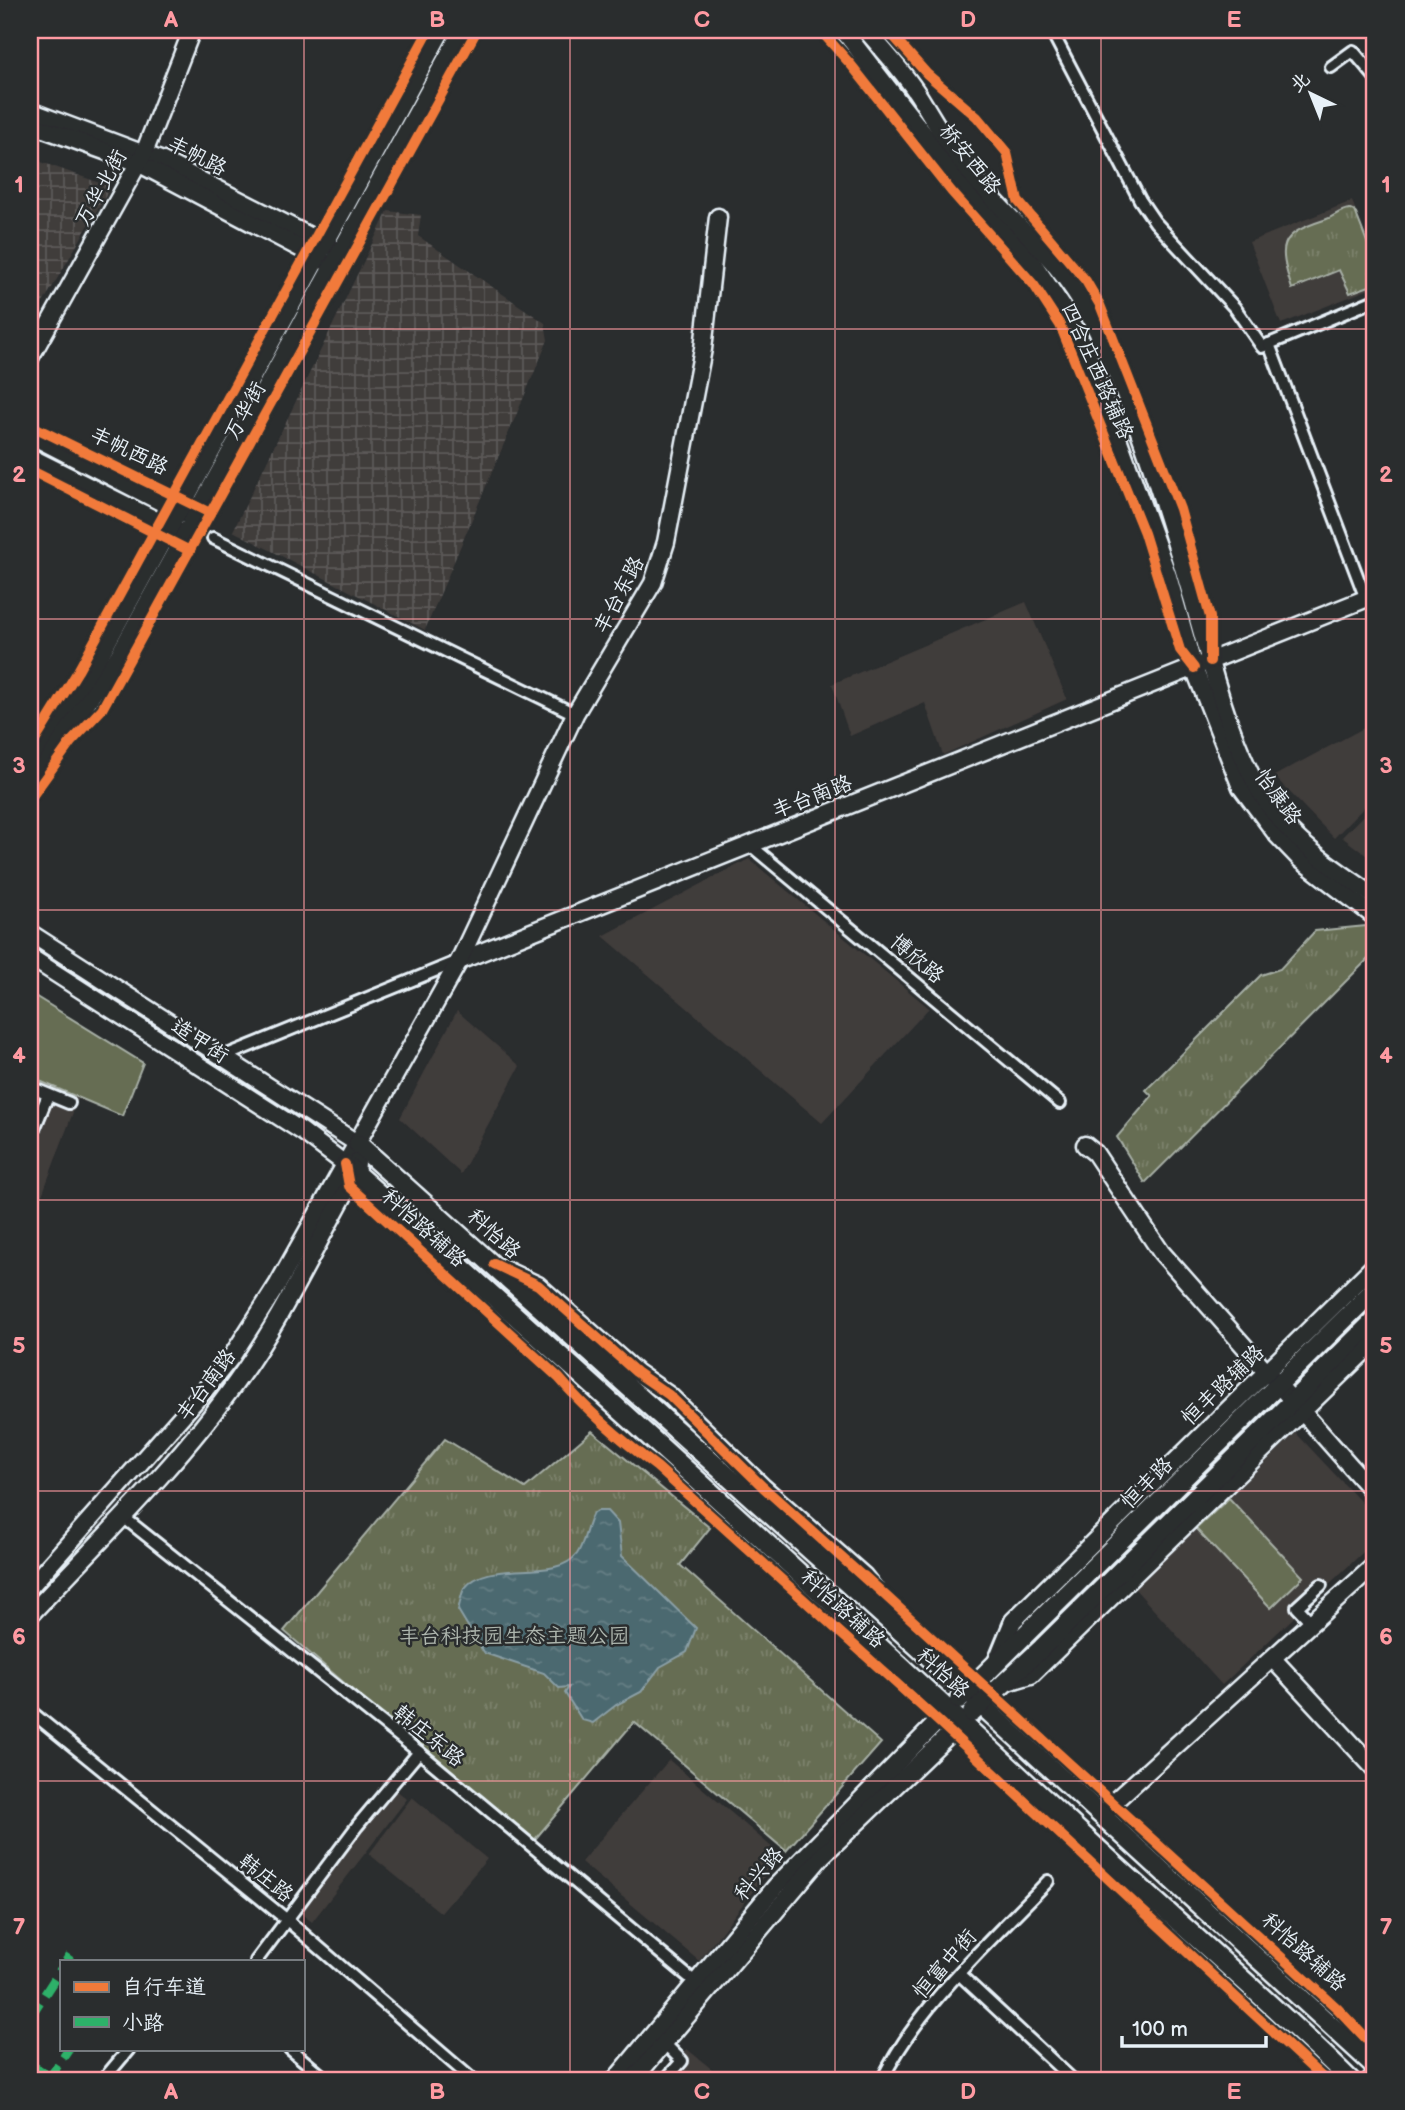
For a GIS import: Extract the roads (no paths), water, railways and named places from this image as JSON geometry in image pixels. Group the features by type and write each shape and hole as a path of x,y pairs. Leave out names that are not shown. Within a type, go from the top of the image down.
{"main road":[{"name":"万华北街","path":"30,358 141,158 192,30"},
{"name":"万华街","path":"30,788 106,676 186,535 442,30"},
{"name":"万华街","path":"30,764 79,692 178,511 460,30"},
{"name":"桥安西路","path":"843,30 980,206 1029,257 1066,312 1094,370 1168,576 1194,668"},
{"name":"桥安西路","path":"866,30 918,94 935,126 967,169 1065,275 1090,316 1120,385 1167,513 1210,662"},
{"name":"丰帆路","path":"30,111 141,158 330,255"},
{"name":"丰帆路","path":"30,124 141,158"},
{"name":"丰台东路","path":"459,961 575,715 653,583 661,563 703,349 718,216"},
{"name":"丰帆西路","path":"30,435 194,519"},
{"path":"30,457 186,535"},
{"name":"丰台南路","path":"30,1615 195,1434 246,1369 296,1287 350,1169 358,1143 459,961 1371,597"},
{"name":"怡康路","path":"1210,662 1243,756 1274,812 1316,857 1375,897"},
{"name":"怡康路","path":"1194,668 1230,761 1255,807 1301,860 1375,917"},
{"name":"造甲街","path":"30,933 358,1143"},
{"name":"造甲街","path":"30,957 303,1132 350,1169"},
{"name":"科怡路","path":"358,1143 917,1646 1375,2067"},
{"path":"1085,1145 1095,1153 1161,1252 1375,1494"},
{"name":"丰台南路","path":"30,1587 143,1464 232,1356 350,1169"},
{"name":"科怡路","path":"350,1169 655,1439 1293,2023 1350,2080"},
{"name":"恒丰路辅路","path":"1273,1378 1375,1265"},
{"name":"恒丰路","path":"956,1716 967,1692 1273,1378 1375,1289"},
{"name":"恒丰路","path":"956,1716 980,1705 1298,1408 1375,1320"},
{"path":"1298,1408 1375,1341"},
{"path":"1103,1817 1117,1799 1375,1565"},
{"path":"1273,1659 1375,1769"},
{"name":"科兴路","path":"633,2080 664,2043 701,1987 806,1853 956,1716"},
{"name":"科兴路","path":"615,2080 701,1987"},
{"path":"1370,2080 1375,2076"}],"street":[{"path":"1051,30 1140,200 1155,222 1266,345 1371,597"},
{"path":"1331,67 1353,51 1375,77"},
{"path":"1266,345 1375,300"},
{"path":"213,538 575,715"},
{"name":"博欣路","path":"749,844 1060,1103"},
{"name":"造甲街","path":"225,1056 459,961"},
{"path":"30,1087 69,1103"},
{"path":"30,1139 48,1095"},
{"name":"韩庄东路","path":"122,1516 419,1752 701,1987"},
{"path":"1312,1623 1297,1607 1321,1585"},
{"name":"韩庄路","path":"30,1711 286,1920 473,2080"},
{"path":"257,1960 357,1826 419,1752"},
{"name":"恒富中街","path":"882,2080 894,2055 959,1975 1048,1881"},
{"path":"959,1975 1073,2080"},
{"path":"664,2043 682,2061 665,2080"},
{"path":"103,2080 128,2050"},
{"path":"291,2050 327,2080"},
{"path":"30,2075 37,2080"}],"water":[{"path":"607,1511 618,1523 622,1556 696,1628 687,1652 660,1667 641,1692 616,1705 593,1723 582,1720 565,1693 569,1687 559,1688 544,1673 484,1653 458,1610 464,1589 475,1579 504,1571 537,1570 567,1563 577,1554 593,1513"}],"park label":[{"name":"丰台科技园生态主题公园","path":"514,1636"}]}
